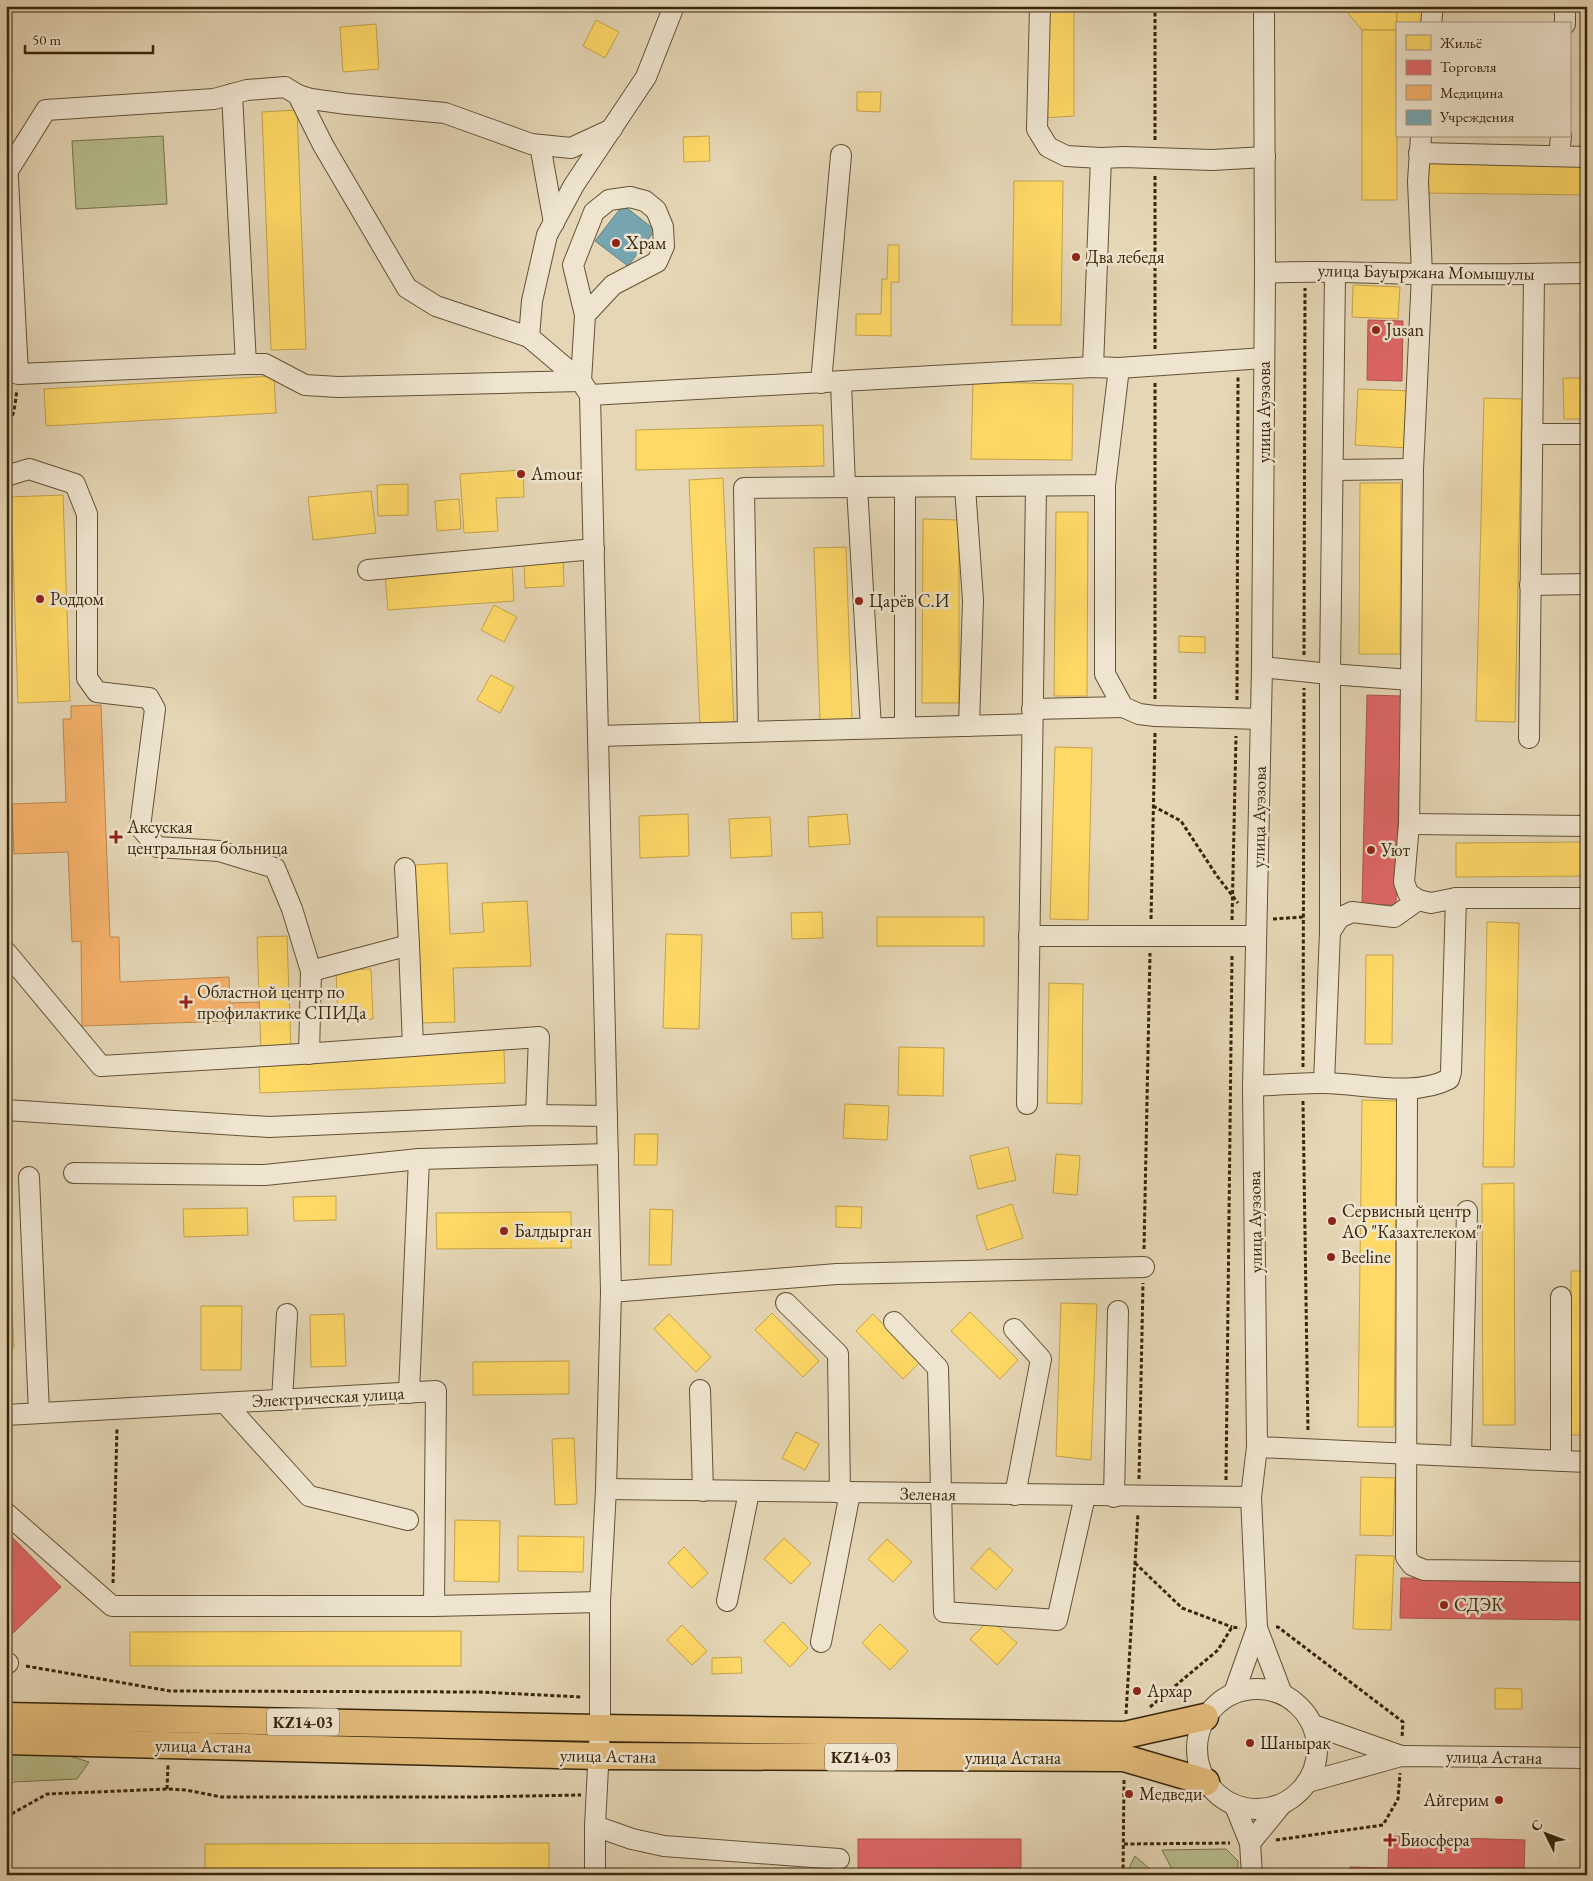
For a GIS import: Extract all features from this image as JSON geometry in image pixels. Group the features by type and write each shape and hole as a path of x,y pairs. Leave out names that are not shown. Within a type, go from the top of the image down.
{"main road":[{"name":"улица Астана","path":"6,1716 600,1728 1125,1746 1206,1782"},
{"name":"улица Астана","path":"6,1741 598,1756 1125,1746 1206,1717"}],"street":[{"path":"529,337 532,301 547,235 574,185 646,77 674,6"},
{"path":"1040,6 1038,130 1048,147 1066,156 1101,158 1212,160 1264,158"},
{"name":"улица Ауэзова","path":"1257,1628 1251,1497 1257,1447 1253,1086 1262,667 1265,273 1264,6"},
{"path":"1431,22 1433,6"},
{"path":"1565,6 1565,22"},
{"path":"7,174 46,110 214,99 247,90 285,87 298,95 311,99 445,113 531,144 570,148 612,129"},
{"path":"232,94 246,364"},
{"path":"298,95 323,145 407,288 436,306 529,337 586,388"},
{"path":"540,145 554,223"},
{"path":"1587,157 1560,146 1420,145 1418,181 1422,274 1413,469 1409,824 1404,882 1408,893 1418,900 1431,903 1456,898 1587,898"},
{"path":"6,150 18,374 266,364 305,386 586,388 841,382 1093,367 1119,368 1155,364 1264,358"},
{"path":"821,382 841,155"},
{"path":"1093,367 1101,158"},
{"path":"585,316 613,285 657,262 664,246 663,227 656,210 645,201 630,197 609,200 594,212 573,265 585,316 586,388 594,549 611,1292 606,1489 600,1602 600,1728 596,1795 595,1875"},
{"name":"улица Бауыржана Момышулы","path":"1265,273 1305,270 1335,273 1422,274 1587,273"},
{"path":"1324,1083 1330,932 1330,674 1335,273"},
{"path":"1529,738 1534,274"},
{"path":"1119,368 1105,486 1105,674 1123,707"},
{"path":"841,382 871,728"},
{"path":"1532,434 1587,434"},
{"path":"6,476 29,469 75,484 87,514 87,678 97,692 149,698 155,708 140,827 157,847 219,851 275,868 292,909 311,971 309,1054"},
{"path":"1332,470 1413,469"},
{"path":"748,731 744,488 1105,486"},
{"path":"905,487 905,727"},
{"path":"965,487 973,600 969,726"},
{"path":"1027,1104 1036,487"},
{"path":"368,570 594,549"},
{"path":"1530,585 1587,584"},
{"path":"1262,667 1411,680"},
{"path":"598,736 969,726 1123,707 1139,714 1155,716 1261,719"},
{"path":"1409,824 1587,826"},
{"path":"405,868 414,1046"},
{"path":"1253,1086 1324,1083 1407,1089 1443,1082 1449,1079 1451,1072 1456,898"},
{"path":"1330,932 1339,918 1352,912 1394,916 1418,900"},
{"path":"1030,936 1150,936 1256,928"},
{"path":"311,971 409,945"},
{"path":"6,952 101,1066 309,1054 539,1037 536,1114"},
{"path":"1407,1089 1406,1556 1412,1565 1424,1570 1587,1572"},
{"path":"6,1110 269,1127 536,1114 607,1116"},
{"path":"74,1173 265,1175 419,1159 608,1154"},
{"path":"409,1393 419,1159"},
{"path":"29,1177 39,1413"},
{"path":"1461,1456 1467,1211"},
{"path":"611,1292 837,1274 1144,1267"},
{"path":"1561,1297 1561,1460"},
{"path":"786,1303 838,1354 845,1493 821,1642"},
{"path":"1114,1497 1118,1310"},
{"path":"282,1400 287,1314"},
{"path":"894,1322 938,1368 944,1612 1057,1620 1086,1496"},
{"path":"1014,1330 1041,1358 1015,1495"},
{"path":"700,1390 703,1491"},
{"name":"Электрическая улица","path":"6,1415 436,1392 434,1606"},
{"path":"225,1403 309,1496 408,1520"},
{"path":"1257,1447 1587,1462"},
{"name":"Зеленая","path":"606,1489 1114,1497 1251,1497"},
{"path":"727,1601 749,1492"},
{"path":"6,1512 112,1606 434,1606 600,1602"},
{"path":"1234,1693 1257,1628"},
{"path":"1257,1628 1282,1694"},
{"path":"1282,1804 1258,1810 1235,1806 1218,1796 1206,1782 1196,1750 1206,1717 1218,1703 1234,1693 1258,1688 1282,1694 1300,1707 1313,1725 1318,1754 1308,1782"},
{"path":"1313,1725 1401,1756"},
{"path":"1250,1843 1282,1804 1308,1782 1401,1756"},
{"name":"улица Астана","path":"1401,1756 1587,1758"},
{"path":"1235,1806 1250,1843 1252,1875"},
{"path":"595,1826 632,1839 664,1846 839,1858"}],"path":[{"path":"1123,1875 1125,1746 1139,1497 1155,716 1155,6"},
{"path":"1305,270 1303,1084 1308,1450"},
{"path":"6,427 10,422 14,409 18,374"},
{"path":"1153,806 1181,821 1232,897 1256,928 1303,917"},
{"path":"112,1606 118,1409"},
{"path":"1135,1563 1182,1608 1232,1627"},
{"path":"7,1663 170,1691 480,1692 600,1698"},
{"path":"6,1817 47,1794 147,1790 186,1790 231,1797 596,1795"}],"green space":[{"path":"163,136 167,204 76,209 72,141"},
{"path":"36,1745 89,1762 77,1779 14,1782 6,1789 6,1758"},
{"path":"1226,1849 1238,1861 1238,1875 1175,1875 1162,1850"},
{"path":"1135,1856 1157,1875 1130,1875 1130,1866"}],"building: Жильё":[{"path":"121,6 200,6 121,8"},
{"path":"1044,6 1074,6 1074,116 1043,118"},
{"path":"1342,6 1397,6 1396,30 1362,30"},
{"path":"1397,6 1430,6 1430,22 1397,22"},
{"path":"596,20 619,32 605,58 583,46"},
{"path":"376,24 379,69 343,72 340,27"},
{"path":"1362,30 1396,30 1397,200 1362,200"},
{"path":"857,92 881,92 880,112 857,111"},
{"path":"297,110 306,349 271,350 262,112"},
{"path":"709,136 710,161 684,162 683,137"},
{"path":"1425,159 1587,161 1587,195 1424,193"},
{"path":"1014,181 1063,181 1061,325 1012,325"},
{"path":"888,245 899,245 899,282 891,282 891,336 856,335 856,314 881,314 882,279 887,279"},
{"path":"1353,285 1400,287 1398,319 1352,317"},
{"path":"274,376 276,413 46,426 44,389"},
{"path":"1563,378 1587,378 1587,419 1564,419"},
{"path":"973,382 1073,384 1072,460 971,459"},
{"path":"1358,389 1412,391 1408,448 1355,445"},
{"path":"1484,398 1522,399 1515,722 1476,721"},
{"path":"823,425 824,466 636,470 636,430"},
{"path":"523,470 524,497 496,498 498,531 464,533 460,474"},
{"path":"723,478 734,724 700,726 689,480"},
{"path":"1360,483 1401,483 1400,654 1359,654"},
{"path":"408,484 408,515 378,516 377,485"},
{"path":"371,491 376,533 313,540 308,497"},
{"name":"Роддом","path":"63,495 70,701 18,703 11,497"},
{"path":"459,499 461,529 437,531 435,501"},
{"path":"1056,512 1088,512 1087,696 1054,696"},
{"path":"923,519 959,520 959,703 922,703"},
{"path":"846,547 852,719 820,721 814,548"},
{"path":"563,557 564,586 525,588 524,558"},
{"path":"512,566 514,601 388,610 385,575"},
{"path":"494,605 517,617 504,642 481,630"},
{"path":"1179,636 1205,637 1205,653 1179,652"},
{"path":"491,675 514,687 500,713 477,700"},
{"path":"1055,747 1092,748 1088,920 1050,919"},
{"path":"688,814 689,856 640,858 639,816"},
{"path":"847,814 850,844 809,847 808,817"},
{"path":"770,817 772,856 731,858 729,819"},
{"path":"1587,842 1587,876 1456,877 1456,843"},
{"path":"447,863 450,934 484,932 482,903 527,901 531,966 453,968 455,1022 422,1023 415,865"},
{"path":"822,912 823,938 792,939 791,913"},
{"path":"877,917 984,917 984,946 877,946"},
{"path":"1487,922 1519,923 1514,1167 1483,1167"},
{"path":"666,934 702,935 699,1029 663,1028"},
{"path":"287,936 291,1050 284,1059 504,1050 505,1083 260,1093 259,1062 261,1051 257,937"},
{"path":"1366,955 1393,955 1392,1044 1365,1044"},
{"path":"371,969 373,1019 338,1021 336,970"},
{"path":"1049,983 1083,984 1082,1104 1047,1103"},
{"path":"899,1047 944,1048 943,1096 898,1095"},
{"path":"1362,1100 1397,1101 1394,1427 1358,1427"},
{"path":"845,1104 889,1106 887,1140 843,1138"},
{"path":"635,1134 658,1134 657,1165 634,1165"},
{"path":"1008,1147 1016,1180 978,1189 970,1156"},
{"path":"1056,1154 1080,1156 1077,1195 1053,1193"},
{"path":"1514,1183 1515,1425 1483,1425 1482,1184"},
{"path":"6,1185 14,1348 6,1349"},
{"path":"336,1196 336,1220 294,1221 293,1197"},
{"path":"1012,1204 1023,1238 987,1250 976,1216"},
{"path":"836,1206 862,1207 861,1228 836,1227"},
{"path":"247,1208 248,1235 184,1237 183,1209"},
{"path":"650,1209 673,1210 671,1265 649,1265"},
{"name":"Балдырган","path":"571,1212 571,1248 437,1249 436,1213"},
{"path":"1571,1271 1587,1271 1587,1435 1570,1435"},
{"path":"1061,1303 1097,1304 1091,1460 1056,1456"},
{"path":"201,1306 242,1306 241,1370 201,1370"},
{"path":"970,1312 1018,1360 1000,1379 951,1331"},
{"path":"772,1313 819,1361 803,1377 755,1330"},
{"path":"344,1314 346,1366 311,1367 310,1315"},
{"path":"669,1314 711,1357 696,1372 654,1329"},
{"path":"873,1314 920,1362 903,1379 856,1331"},
{"path":"569,1361 569,1394 473,1395 473,1362"},
{"path":"796,1432 819,1444 805,1470 782,1458"},
{"path":"574,1438 577,1504 555,1505 552,1439"},
{"path":"1361,1477 1395,1478 1393,1536 1360,1535"},
{"path":"455,1520 500,1521 499,1582 454,1581"},
{"path":"518,1536 584,1537 583,1572 518,1571"},
{"path":"784,1538 811,1563 791,1584 764,1559"},
{"path":"887,1539 912,1562 893,1582 868,1559"},
{"path":"684,1547 708,1573 692,1588 668,1563"},
{"path":"989,1548 1013,1570 996,1590 971,1568"},
{"path":"1356,1555 1394,1556 1391,1630 1353,1629"},
{"path":"990,1619 1017,1643 997,1665 970,1639"},
{"path":"783,1622 808,1648 790,1667 764,1641"},
{"path":"880,1624 908,1651 890,1670 862,1643"},
{"path":"682,1625 707,1651 692,1665 667,1640"},
{"path":"461,1631 461,1666 130,1666 130,1632"},
{"path":"741,1657 742,1673 712,1674 712,1658"},
{"path":"1495,1688 1522,1689 1522,1709 1495,1709"},
{"path":"549,1843 549,1875 205,1875 205,1844"},
{"path":"1581,1846 1587,1846 1587,1875 1580,1875"},
{"path":"800,1871 848,1871 848,1875 800,1875"}],"building: Торговля":[{"path":"1368,320 1403,321 1402,381 1367,380"},
{"path":"1367,695 1401,696 1396,905 1362,904"},
{"path":"6,1531 61,1587 12,1634 6,1628"},
{"path":"1401,1578 1587,1580 1587,1620 1400,1618"},
{"path":"1389,1836 1525,1840 1524,1872 1388,1868"},
{"path":"858,1839 1021,1839 1021,1875 858,1875"},
{"path":"1350,1867 1388,1868 1388,1875 1350,1875"}],"building: Медицина":[{"name":"Аксуская центральная больница","path":"101,705 110,937 119,937 120,982 229,977 230,1003 259,1002 260,1020 82,1026 81,941 72,942 68,852 14,854 12,804 66,802 63,719 71,719 71,706"}],"building: Учреждения":[{"path":"623,205 655,230 628,266 595,241"}],"place":[{"name":"Храм","path":"616,243"},
{"name":"Два лебедя","path":"1076,257"},
{"name":"Jusan","path":"1376,330"},
{"name":"Amour","path":"521,474"},
{"name":"Роддом","path":"40,599"},
{"name":"Царёв С.И","path":"859,601"},
{"name":"Аксуская центральная больница","path":"116,837"},
{"name":"Уют","path":"1371,850"},
{"name":"Областной центр по профилактике СПИДа","path":"186,1002"},
{"name":"Сервисный центр АО \"Казахтелеком\"","path":"1332,1221"},
{"name":"Балдырган","path":"504,1231"},
{"name":"Beeline","path":"1331,1257"},
{"name":"СДЭК","path":"1444,1605"},
{"name":"Архар","path":"1137,1691"},
{"name":"Шанырак","path":"1250,1743"},
{"name":"Медведи","path":"1129,1794"},
{"name":"Айгерим","path":"1499,1800"},
{"name":"Биосфера","path":"1390,1840"}]}
